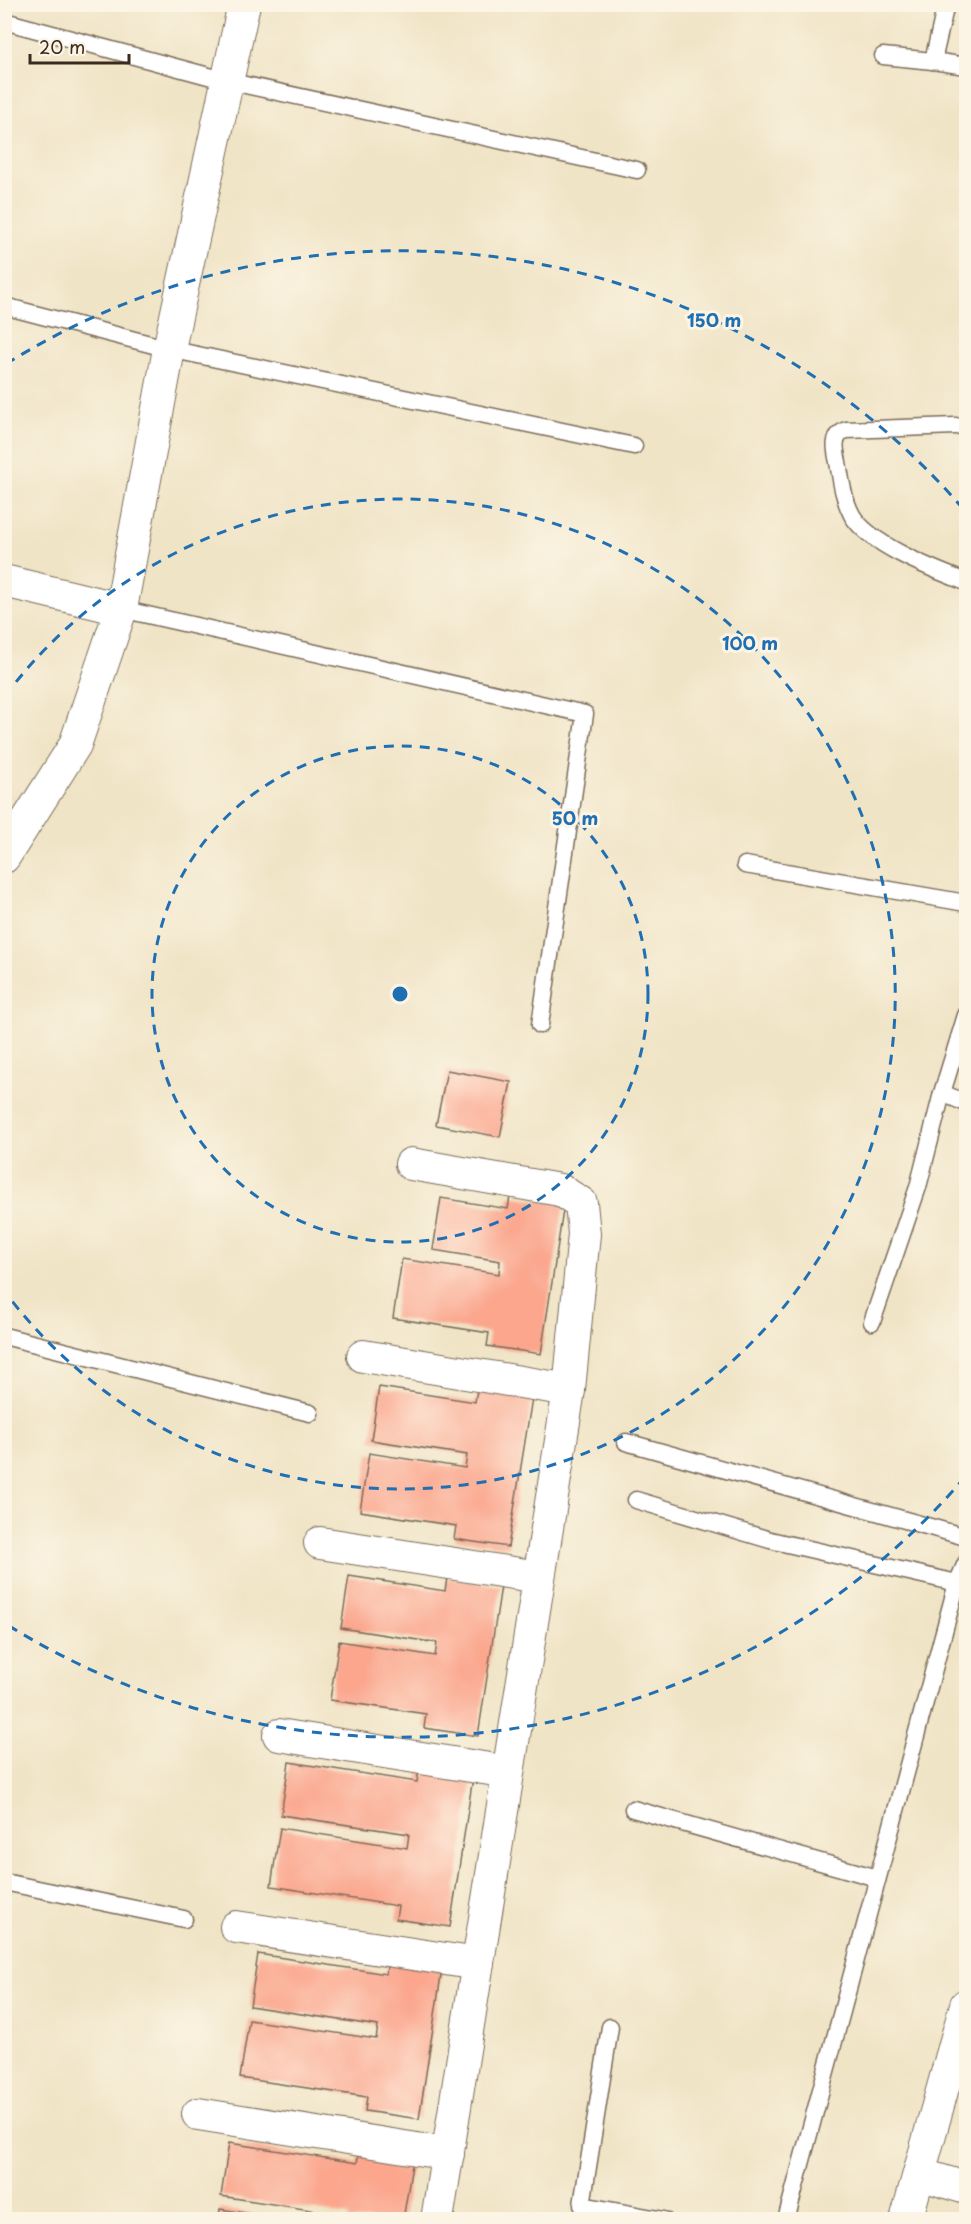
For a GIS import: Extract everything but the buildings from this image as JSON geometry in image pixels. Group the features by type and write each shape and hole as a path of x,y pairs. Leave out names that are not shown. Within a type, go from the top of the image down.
{"street":[{"path":"4,857 75,745 121,609 169,349 244,4"},
{"path":"4,581 121,609"},
{"path":"411,1164 560,1190 580,1203 584,1234 569,1390 437,2220"},
{"path":"363,1356 569,1390"},
{"path":"320,1543 539,1577"},
{"path":"279,1735 508,1772"},
{"path":"236,1927 478,1964"},
{"path":"906,2220 960,2052 966,2005"},
{"path":"198,2114 448,2154"},
{"path":"919,2174 966,2188"}],"lane":[{"path":"933,61 946,4"},
{"path":"4,21 227,81 637,170"},
{"path":"883,56 966,66"},
{"path":"4,306 169,349 634,446"},
{"path":"956,426 846,430 836,439 836,451 844,498 854,518 880,543 966,582"},
{"path":"121,609 585,714 540,1025"},
{"path":"745,865 966,903"},
{"path":"872,1322 918,1187 942,1093 966,1015"},
{"path":"942,1093 966,1103"},
{"path":"4,1336 310,1413"},
{"path":"626,1442 966,1537"},
{"path":"636,1500 770,1540 957,1584"},
{"path":"786,2220 957,1584 966,1563"},
{"path":"633,1809 877,1878"},
{"path":"4,1882 184,1919"},
{"path":"610,2027 582,2205 664,2220"}]}
